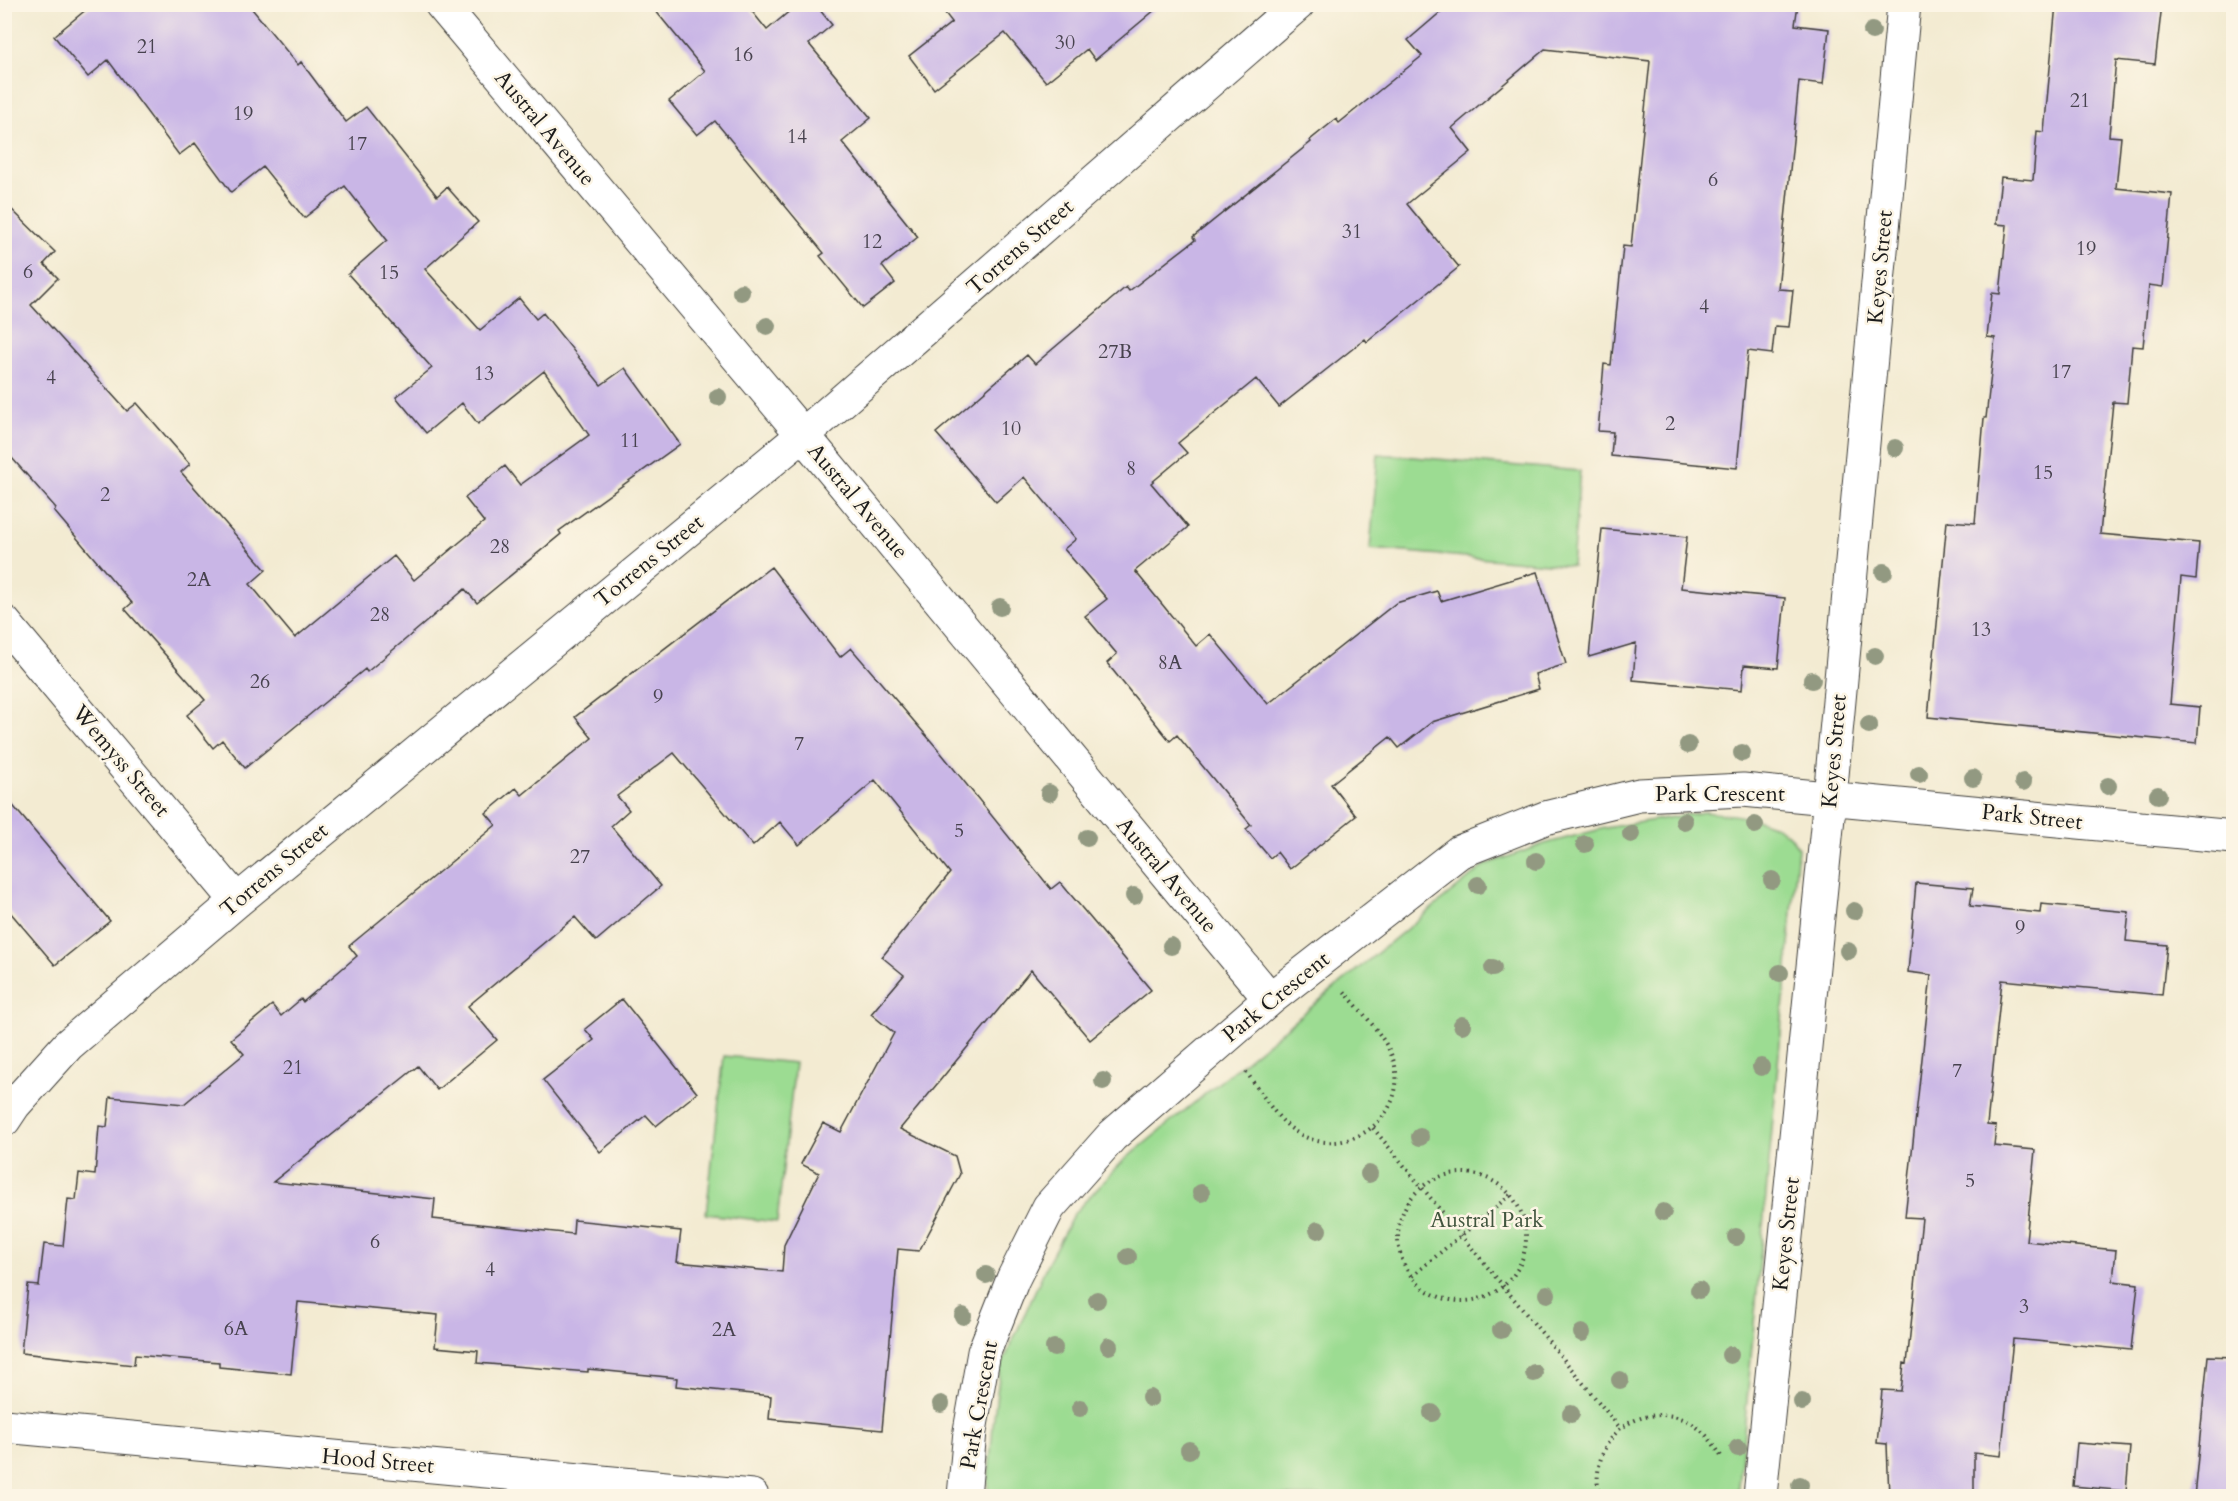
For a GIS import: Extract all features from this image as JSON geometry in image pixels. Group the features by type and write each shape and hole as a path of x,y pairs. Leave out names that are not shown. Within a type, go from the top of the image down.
{"street":[{"name":"Austral Avenue","path":"441,4 803,435 1270,999"},
{"name":"Torrens Street","path":"4,1120 14,1105 68,1045 237,901 803,435 1298,4"},
{"name":"Keyes Street","path":"1760,1497 1830,797 1904,4"},
{"name":"Wemyss Street","path":"4,621 237,901"},
{"name":"Park Crescent","path":"964,1497 970,1431 984,1352 1013,1279 1049,1207 1112,1136 1270,999 1459,852 1545,818 1639,795 1743,790 1830,797"},
{"name":"Park Street","path":"1830,797 2234,837"},
{"name":"Hood Street","path":"4,1425 752,1497"}],"path":[{"path":"1245,1071 1284,1122 1306,1138 1323,1142 1340,1142 1373,1128 1383,1117 1396,1086 1395,1065 1383,1041 1342,988"},
{"path":"1373,1128 1620,1428"},
{"path":"1473,1173 1500,1184 1520,1207 1525,1220 1527,1236 1525,1252 1512,1278 1483,1297 1466,1301 1449,1300 1425,1289 1406,1269 1400,1253 1398,1230 1404,1209 1422,1188 1433,1179 1447,1174 1473,1173"},
{"path":"1412,1276 1510,1195"},
{"path":"1599,1497 1598,1465 1610,1439 1620,1428 1633,1420 1672,1415 1697,1427 1711,1440 1723,1459"}],"green space":[{"path":"1378,454 1580,471 1572,566 1370,549"},
{"name":"Austral Park","path":"1704,812 1747,817 1768,823 1788,834 1798,847 1737,1496 987,1496 1000,1369 1048,1262 1075,1212 1123,1161 1485,865 1544,844 1605,828"},
{"path":"724,1056 795,1063 777,1222 706,1214"}],"building":[{"path":"93,4 248,4 298,65 301,62 346,122 366,107 437,196 447,187 478,222 425,269 480,330 519,298 536,319 543,313 601,385 625,368 680,444 559,531 561,534 477,603 465,589 367,672 365,669 245,768 222,740 213,748 187,715 205,700 125,609 132,603 54,511 56,508 4,449 4,202 55,252 44,264 58,278 31,305 127,411 137,403 190,464 181,472 266,570 250,584 295,638 394,556 414,580 484,522 465,498 505,466 520,485 589,435 544,371 478,424 462,403 426,433 396,397 432,368 348,274 387,240 345,186 304,218 263,167 231,192 195,143 179,155 108,60 88,77 54,36"},
{"path":"650,4 746,4 767,30 798,4 815,4 832,25 809,44 871,118 842,142 918,237 882,266 895,283 863,308 820,256 824,253 715,121 697,135 669,101 705,71"},
{"path":"938,4 1162,4 1095,60 1087,49 1046,82 1005,33 934,89 909,56 952,22"},
{"path":"1450,4 1798,4 1795,25 1829,29 1823,84 1799,81 1778,289 1793,290 1789,327 1775,326 1772,354 1748,351 1737,468 1611,456 1613,432 1598,431 1604,364 1611,365 1623,246 1631,247 1650,61 1545,49 1452,128 1471,152 1407,204 1459,267 1367,342 1365,339 1279,407 1256,379 1178,443 1187,453 1151,483 1188,527 1135,571 1196,646 1210,634 1268,704 1396,603 1437,591 1441,601 1537,572 1566,664 1535,674 1539,689 1432,722 1399,748 1390,737 1331,784 1356,816 1290,869 1277,852 1270,858 1246,829 1251,825 1177,735 1170,741 1107,663 1117,654 1085,616 1107,599 1064,549 1076,539 1024,477 996,502 936,433 1027,355 1035,364 1126,287 1129,291 1195,240 1193,237 1311,142 1310,140 1336,119 1339,123 1422,56 1408,40"},
{"path":"2056,4 2162,4 2155,64 2116,60 2109,136 2121,137 2116,188 2172,194 2163,287 2149,285 2143,347 2132,346 2127,403 2113,402 2100,534 2199,543 2196,579 2181,577 2170,704 2200,707 2197,743 1928,717 1947,521 1975,523 1984,418 1986,418 1995,338 1987,337 1992,293 2000,294 2007,225 1996,224 2001,177 2033,180 2037,131 2044,132"},
{"path":"1602,529 1687,537 1681,588 1785,598 1778,668 1744,665 1742,690 1633,680 1636,643 1589,657"},
{"path":"771,567 840,657 851,648 937,748 1051,889 1060,882 1151,990 1090,1040 1031,970 900,1129 955,1156 960,1174 919,1251 898,1249 882,1430 769,1419 771,1396 676,1386 677,1378 588,1369 588,1372 477,1363 478,1351 435,1347 438,1315 298,1302 291,1374 219,1367 219,1362 135,1355 134,1365 21,1353 28,1285 39,1286 44,1244 63,1246 68,1199 76,1200 79,1173 95,1175 99,1126 107,1127 110,1097 184,1104 244,1054 231,1039 272,1005 281,1016 301,999 303,1002 357,956 349,946 496,825 486,813 516,788 522,795 592,738 575,717","holes":["674,753 753,846 780,822 799,845 875,780 950,873 882,957 904,975 871,1014 894,1033 841,1132 823,1123 801,1164 819,1173 784,1245 782,1272 677,1262 681,1231 574,1220 573,1234 433,1219 435,1199 273,1182 418,1066 437,1090 497,1040 468,1006 575,917 596,941 661,886 611,826 629,810 617,796"]},
{"path":"4,795 110,921 55,965 4,905"},
{"path":"1916,883 1973,888 1970,906 2040,913 2041,904 2129,912 2126,941 2167,945 2162,995 2002,980 1987,1125 1996,1126 1994,1146 2035,1150 2026,1241 2116,1250 2113,1281 2138,1284 2131,1350 2013,1339 2001,1456 1974,1453 1974,1497 1889,1497 1887,1444 1877,1443 1882,1390 1901,1391 1904,1363 1907,1364 1922,1218 1905,1217 1931,975 1908,972"},
{"path":"622,999 697,1093 656,1126 646,1115 600,1152 543,1080 594,1040 585,1029"},
{"path":"2208,1356 2234,1357 2234,1497 2194,1497"},
{"path":"2077,1443 2130,1447 2126,1491 2073,1486"}]}
